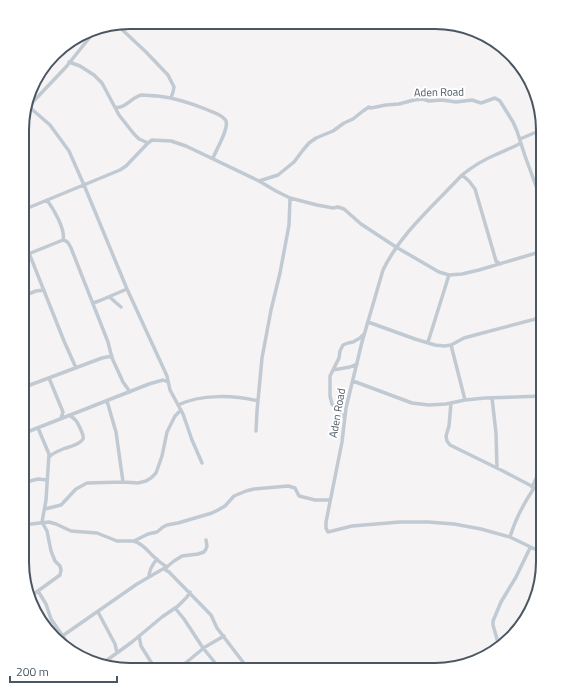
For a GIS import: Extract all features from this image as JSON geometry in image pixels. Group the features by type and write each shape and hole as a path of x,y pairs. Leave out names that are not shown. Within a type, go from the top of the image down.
{"street":[{"path":"122,30 145,50 168,75 174,87 171,98"},
{"path":"34,99 69,62 88,39"},
{"path":"69,62 80,66 94,75 102,83 119,115 139,139 148,143"},
{"path":"115,107 122,107 136,97 152,96 171,98 194,104 217,114 224,119 226,130 213,158"},
{"name":"Aden Road","path":"259,181 278,175 294,162 309,143 333,130 344,122 353,119 369,107 372,108 423,99 456,102 472,100 481,103 495,98 500,101 513,122 536,186"},
{"path":"31,108 50,125 68,151 158,357 170,390 181,410 202,463"},
{"path":"520,139 536,133"},
{"path":"29,208 120,170 152,140 171,141 213,158 290,198 317,205 344,209 361,224 396,247 439,272 449,275 462,274 536,253"},
{"name":"Aden Road","path":"521,144 471,168 462,176 418,221 396,247 383,270 364,334 344,417 342,442 326,528 328,532 352,526 400,522 454,524 481,529 510,537 536,550"},
{"path":"462,176 469,181 475,189 496,261 500,264"},
{"path":"256,431 262,358 289,225 290,198"},
{"path":"47,200 60,223 64,236 63,240"},
{"path":"76,368 29,253 63,240 66,240 69,243 122,382 130,392"},
{"path":"428,342 449,275"},
{"path":"93,303 99,302 127,289"},
{"path":"29,294 44,290"},
{"path":"110,297 121,307"},
{"path":"368,322 440,346 451,345 464,338 536,319"},
{"path":"344,417 332,404 329,379 339,358 340,350 343,345 353,342 364,334"},
{"path":"451,345 465,400"},
{"path":"29,385 102,358 112,356"},
{"path":"333,370 350,367 357,364"},
{"path":"49,378 63,412 62,418"},
{"path":"29,431 157,381 163,380 168,382"},
{"path":"353,381 412,403 429,405 465,400 536,396"},
{"path":"178,405 194,400 219,397 258,401"},
{"path":"492,398 496,433 497,468"},
{"path":"107,401 116,432 123,482"},
{"path":"451,403 446,436 448,443 536,489"},
{"path":"44,509 60,505 76,488 87,483 138,483 151,478 156,473 162,456 167,432 175,416 181,410"},
{"path":"49,457 62,449 82,441 84,438 76,419 69,415"},
{"path":"34,593 60,575 62,570 55,561 51,551 47,531 42,522 46,500 49,454 38,428"},
{"path":"29,481 38,479 47,480"},
{"path":"510,537 516,519 536,481"},
{"path":"134,541 148,534 157,532 167,525 212,513 225,506 234,496 254,489 288,486 295,488 299,496 315,500 330,500"},
{"path":"29,523 49,522 71,531 97,533 117,542 134,541 140,543 211,615 217,628 244,663"},
{"path":"38,590 46,604 51,619 63,636 137,584 165,568 182,556 204,552 207,546 206,540"},
{"path":"497,641 493,620 530,548"},
{"path":"149,577 149,570 157,559"},
{"path":"109,659 175,608 187,597 190,592"},
{"path":"175,608 216,663"},
{"path":"98,612 115,644 117,653"},
{"path":"139,636 141,646 152,663"},
{"path":"186,663 204,648 224,636"}]}
